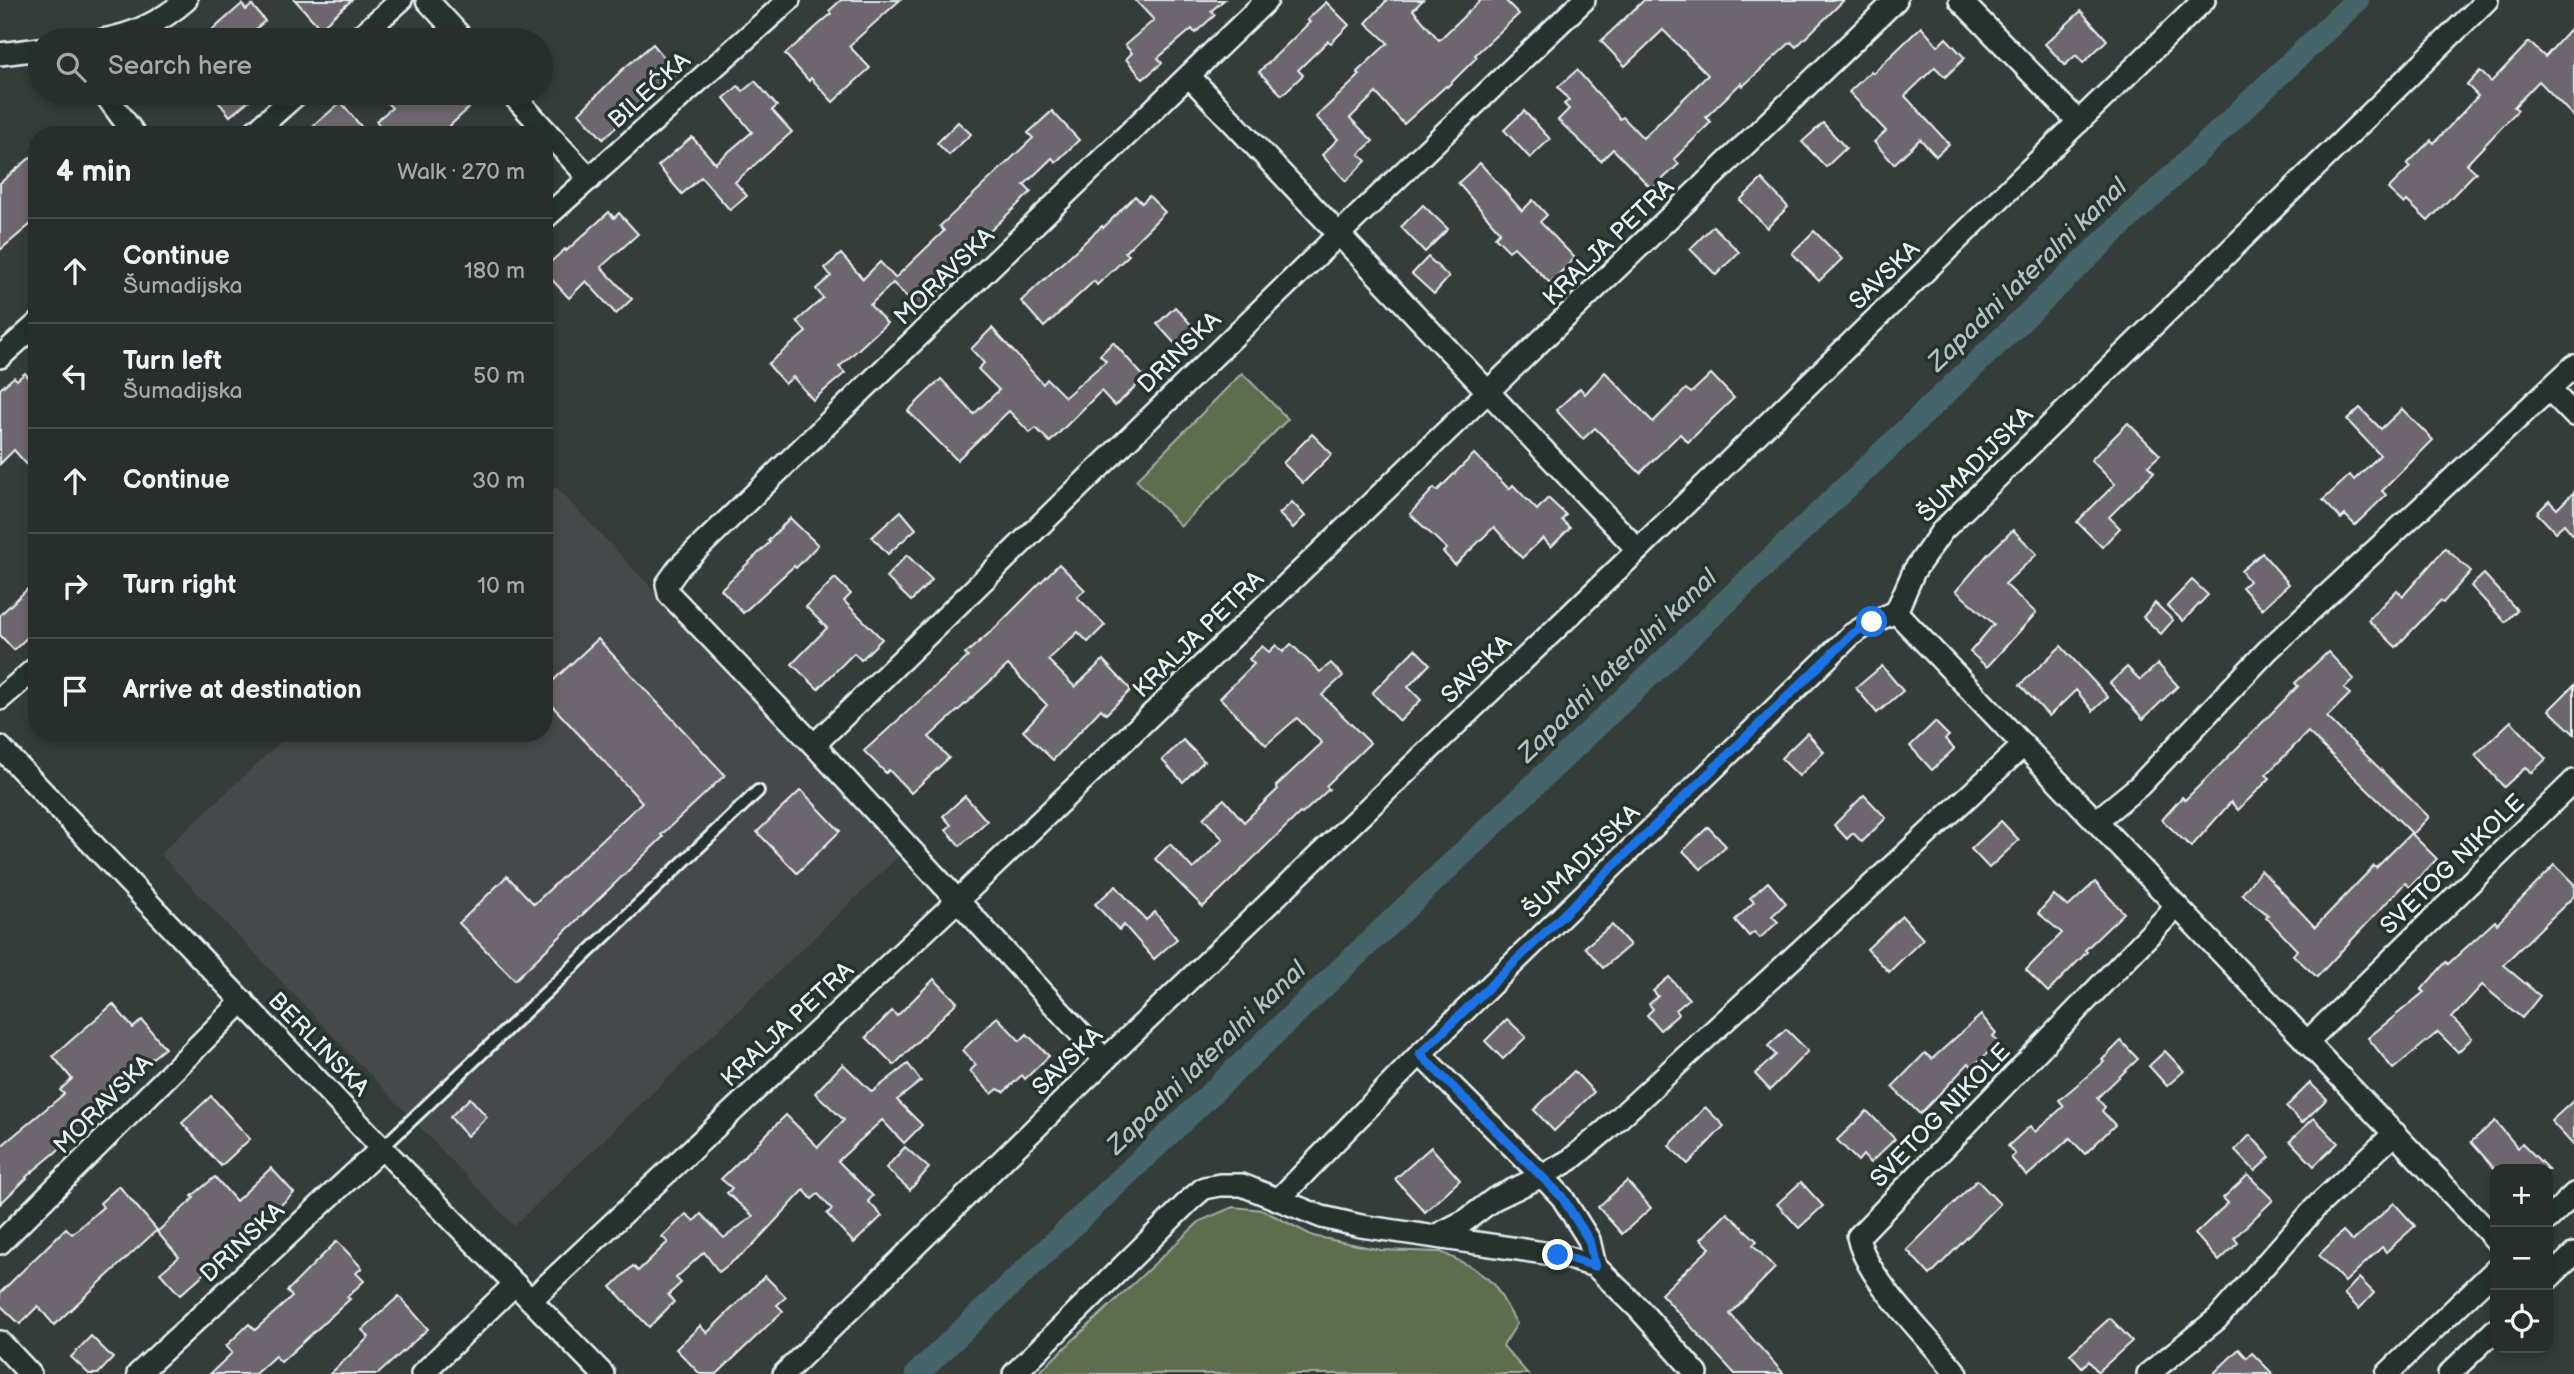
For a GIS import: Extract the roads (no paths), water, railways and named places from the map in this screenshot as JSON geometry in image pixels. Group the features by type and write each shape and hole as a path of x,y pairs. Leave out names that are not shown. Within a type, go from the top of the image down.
{"street":[{"path":"140,28 153,23 186,0"},
{"path":"370,28 401,0"},
{"path":"427,0 453,28"},
{"name":"BILEĆKA","path":"553,211 789,0"},
{"name":"MORAVSKA","path":"814,745 669,594 667,584 680,566 1267,0"},
{"name":"DRINSKA","path":"814,745 1339,234 1584,0"},
{"name":"KRALJA PETRA","path":"531,1300 957,901 1896,0"},
{"path":"1960,0 2079,122"},
{"name":"SAVSKA","path":"784,1374 1105,1060 1638,550 2204,0"},
{"name":"ŠUMADIJSKA","path":"1280,1198 1420,1054 1851,635 1896,612 1914,571 1942,531 2487,0"},
{"path":"0,54 28,50"},
{"path":"1189,75 1638,550"},
{"path":"113,105 128,126"},
{"path":"261,126 285,105"},
{"path":"522,105 541,126"},
{"path":"553,139 590,179"},
{"path":"0,357 28,332"},
{"path":"2096,821 2139,786 2268,650 2574,366"},
{"path":"2550,390 2574,415"},
{"path":"1896,612 2490,1233"},
{"path":"0,699 28,675"},
{"path":"814,745 1105,1060"},
{"path":"1435,1237 1465,1221 1494,1199 1570,1160 1605,1131 2024,746"},
{"name":"BERLINSKA","path":"0,747 382,1148 603,1374"},
{"name":"SVETOG NIKOLE","path":"2308,1042 2574,781"},
{"name":"SVETOG NIKOLE","path":"1957,1374 1875,1276 1861,1250 1858,1237 2177,906"},
{"name":"MORAVSKA","path":"0,1243 243,1001"},
{"path":"1420,1054 1562,1197 1589,1240 1595,1266"},
{"path":"2148,1374 2217,1319 2316,1206 2395,1133"},
{"name":"DRINSKA","path":"138,1374 382,1148"},
{"path":"1014,1374 1191,1199 1204,1188 1220,1185 1242,1185 1322,1217 1362,1226 1558,1255 1595,1266 1639,1309 1697,1374"},
{"path":"2553,1214 2574,1194"},
{"path":"2553,1274 2574,1254"},
{"path":"2387,1374 2490,1275"},
{"path":"422,1374 515,1284"},
{"path":"2449,1374 2490,1335"},
{"path":"0,1342 30,1374"}],"lane":[{"path":"382,1148 758,791"}],"waterway":[{"name":"Zapadni lateralni kanal","path":"917,1374 2357,0"}]}
